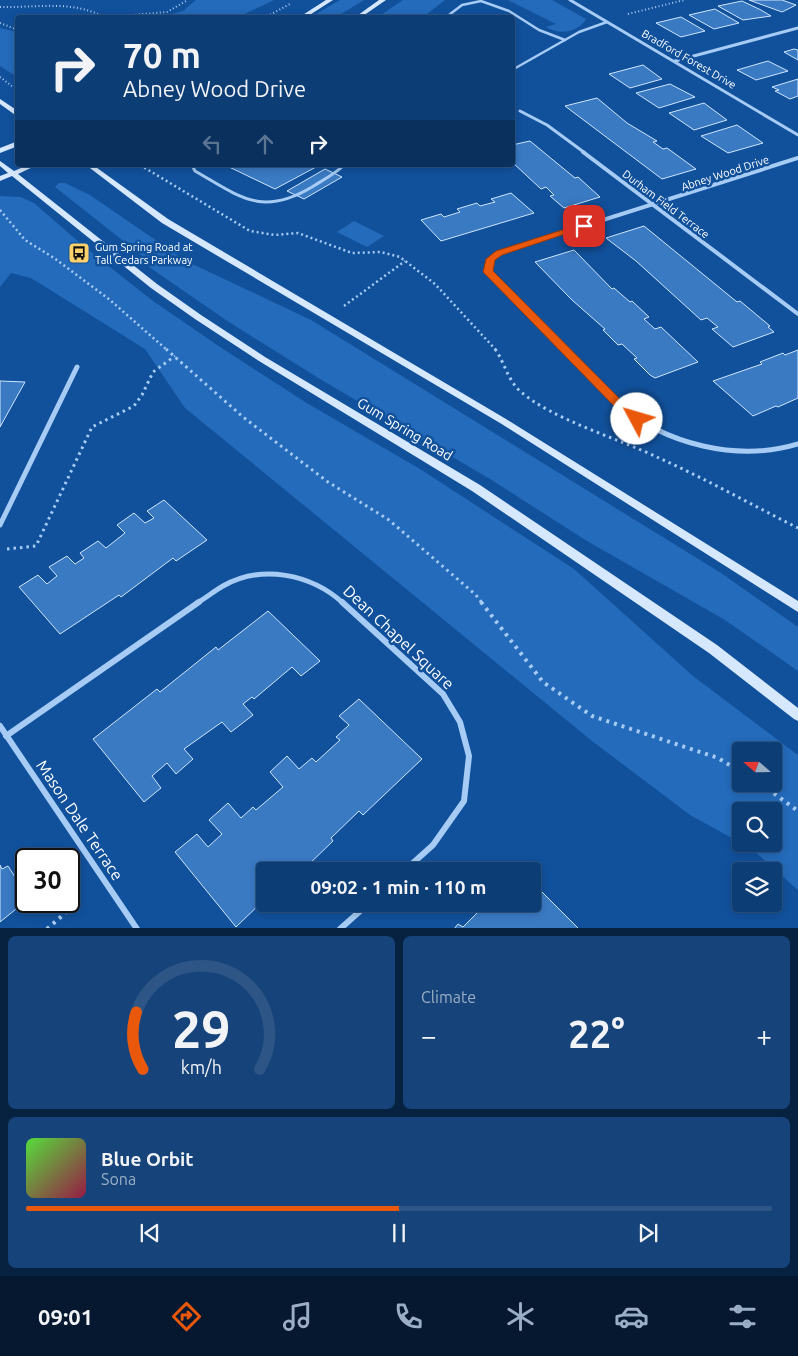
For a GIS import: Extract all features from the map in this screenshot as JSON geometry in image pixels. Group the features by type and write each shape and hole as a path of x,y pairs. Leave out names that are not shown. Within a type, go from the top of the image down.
{"main road":[{"path":"305,15 330,0"},
{"path":"360,15 383,0"},
{"path":"0,101 15,113"},
{"path":"0,151 15,144"},
{"name":"Gum Spring Road","path":"0,163 154,286 198,317 262,359 476,488 713,649 798,715"},
{"path":"0,179 29,167"},
{"path":"92,167 165,221 503,421 798,607"}],"street":[{"name":"Bradford Forest Drive","path":"570,0 675,60 798,135"},
{"path":"675,60 798,28"},
{"name":"Durham Field Terrace","path":"520,111 547,125 798,314"},
{"name":"Abney Wood Drive","path":"798,158 505,251 490,259 487,269 490,275 618,404 637,419 684,438 727,450 754,454 772,452 798,444"},
{"path":"0,525 77,367"},
{"name":"Dean Chapel Square","path":"6,736 224,585 261,573 303,578 332,594 443,694 460,722 469,756 464,801 433,845 414,862"},
{"name":"Mason Dale Terrace","path":"0,726 137,928"},
{"path":"340,928 359,912"}],"lane":[{"path":"449,15 462,5 481,1 509,11 539,30 565,40"},
{"path":"515,68 565,40 593,26 606,22"},
{"path":"193,167 195,171 254,202 272,204 287,199 342,167"}],"path":[{"path":"133,15 164,14 175,11 188,0"},
{"path":"269,15 296,0"},
{"path":"626,14 684,0"},
{"path":"0,6 55,3 86,6"},
{"path":"92,7 101,15"},
{"path":"0,23 15,29"},
{"path":"0,77 15,89"},
{"path":"143,167 250,231 275,235 298,232 352,253 381,252 392,254 405,260 435,284 490,342 502,359 511,382 532,400 547,409 628,442 798,528"},
{"path":"0,210 24,240 54,258 110,300 243,417 328,482 389,520 476,594 543,682 592,716 718,758 732,767"},
{"path":"347,304 405,260"},
{"path":"7,549 36,546 92,427 101,419 134,406 144,393 152,374 162,363 175,356"},
{"path":"771,792 798,811"},
{"path":"47,928 65,913"}],"shaded area":[{"path":"196,0 274,0 242,15 168,15 183,11"},
{"path":"340,0 364,0 339,15 314,15"},
{"path":"403,0 445,0 426,15 381,15"},
{"path":"508,0 552,0 586,19 583,24 573,30 562,32 551,30 546,27 556,24"},
{"path":"0,28 15,32 15,76 0,66"},
{"path":"59,183 65,183 90,195 186,261 311,320 721,573 798,627 798,671 725,620 587,541 490,479 320,379 229,322 149,267 152,264 150,262 55,187"},
{"path":"0,196 21,197 34,203 87,249 153,301 223,349 305,402 420,469 574,569 693,676 781,742 732,742 732,792 782,792 782,743 798,755 798,890 782,876 782,862 766,862 755,852 782,852 782,802 732,802 732,838 690,815 592,741 185,408 145,349 31,278 11,273 0,287"},
{"path":"354,221 384,236 367,247 337,232"}],"building":[{"path":"749,0 782,0 796,5 782,12"},
{"path":"742,1 771,16 743,20 718,6"},
{"path":"715,9 739,23 714,29 689,15"},
{"path":"681,17 705,31 681,37 656,23"},
{"path":"794,49 798,50 798,60 784,52"},
{"path":"768,61 788,71 756,80 737,70"},
{"path":"643,65 662,79 630,88 609,74"},
{"path":"798,79 798,96 790,99 775,91 779,90 772,87"},
{"path":"670,84 695,97 659,108 636,93"},
{"path":"597,98 627,123 657,141 653,142 663,149 667,148 696,169 662,179 565,106"},
{"path":"704,103 727,120 694,130 669,113"},
{"path":"737,125 763,143 728,153 701,136"},
{"path":"530,141 575,178 578,177 600,197 564,208 550,196 554,195 546,187 541,189 515,165 515,144"},
{"path":"229,167 316,167 275,189"},
{"path":"325,169 342,177 304,199 287,191"},
{"path":"511,193 534,213 441,241 421,220 441,214 444,217 460,212 457,209 477,203 480,206 495,202 491,199"},
{"path":"644,226 737,302 740,301 770,326 768,327 774,332 733,347 712,329 718,327 707,318 701,320 636,261 606,238"},
{"path":"574,250 612,289 614,288 630,302 632,301 649,317 644,319 655,329 661,327 698,362 655,378 650,375 634,359 637,358 622,344 618,345 603,330 605,329 572,300 535,262"},
{"path":"798,350 798,398 778,407 776,406 753,416 713,381 762,364 760,362 783,353 785,355"},
{"path":"0,381 25,382 0,427"},
{"path":"164,500 207,540 176,561 173,558 121,597 119,595 60,634 19,587 38,575 47,584 57,576 49,567 67,556 75,564 84,558 80,553 98,541 106,548 125,533 117,525 134,513 145,523 154,518 147,511"},
{"path":"268,611 320,661 301,676 292,667 254,699 252,697 243,704 253,715 231,732 222,722 184,749 193,759 176,774 167,763 152,776 161,788 144,802 93,739 157,689 160,692 216,647 218,650"},
{"path":"359,699 422,759 363,815 359,811 331,838 333,841 311,862 256,862 256,908 236,927 175,852 197,834 208,847 222,834 209,820 228,803 241,818 253,807 256,810 283,787 270,772 287,756 299,769 312,758 316,762 340,740 336,737 349,725 339,716"},
{"path":"0,865 2,869 8,866 15,877 15,910 0,922"},
{"path":"541,891 578,928 455,928 458,924 463,927 478,912 541,912"}],"place":[{"name":"Gum Spring Road at Tall Cedars Parkway","path":"79,253"}],"route":[{"path":"584,226 499,253 490,259 487,269 490,275 618,404 637,419"}]}
